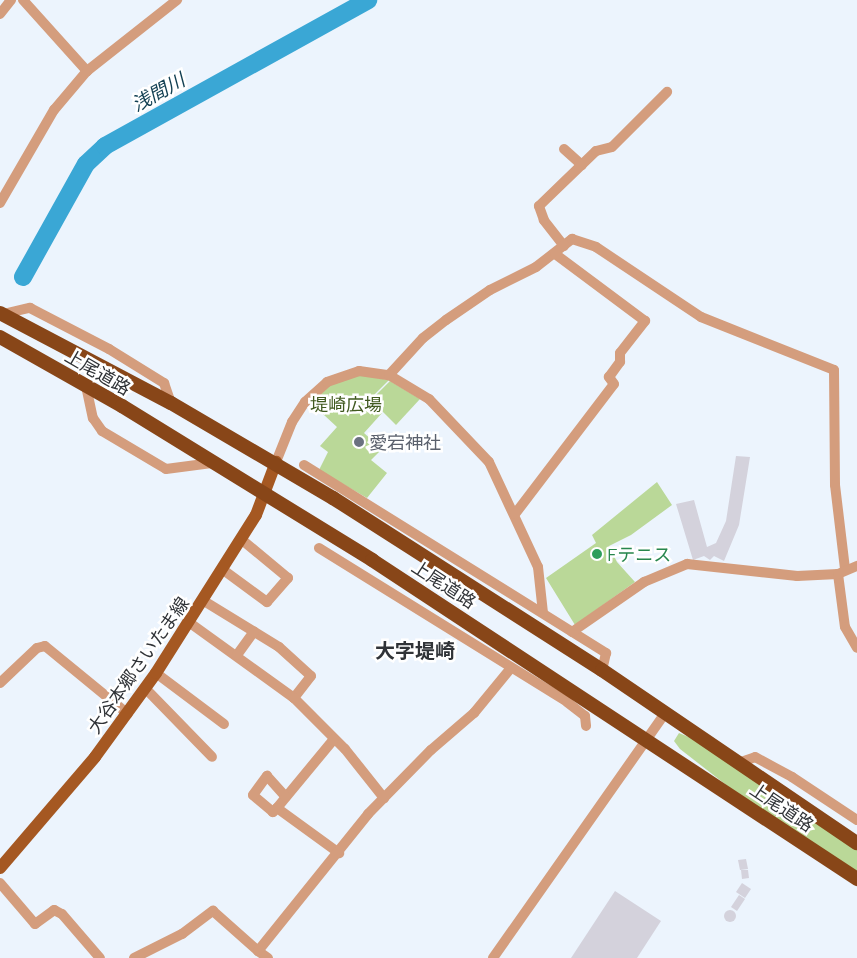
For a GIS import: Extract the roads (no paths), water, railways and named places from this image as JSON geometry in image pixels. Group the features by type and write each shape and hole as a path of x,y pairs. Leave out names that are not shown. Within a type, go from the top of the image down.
{"highway":[{"name":"上尾道路","path":"1,314 171,403 276,462 602,670 857,843"},
{"name":"上尾道路","path":"0,337 264,492 372,560 571,696 646,740 857,880"}],"main road":[{"name":"大谷本郷さいたま線","path":"0,868 23,844 128,714 146,688 204,601 256,515 276,462"}],"street":[{"path":"0,14 11,0"},
{"path":"38,0 26,3 87,71"},
{"path":"0,203 54,110 87,71 177,0"},
{"path":"564,246 544,220 539,206 596,151 612,147 667,92"},
{"path":"564,149 582,165"},
{"path":"389,375 423,338 446,320 555,254 572,239 596,247 701,317 834,370 835,485 845,627 857,648"},
{"path":"515,514 614,384 609,377 620,362 620,353 645,321 555,254"},
{"path":"1,314 30,308 109,349 164,383 171,403"},
{"path":"276,462 292,422 305,402 327,382 359,371 389,375 429,399 480,450 515,514 538,568 543,613"},
{"path":"86,386 93,418 102,431 166,469 212,463"},
{"path":"304,464 606,652 602,670"},
{"path":"333,498 344,489"},
{"path":"222,569 266,602 288,578 241,539"},
{"path":"319,548 511,668 571,696 585,716 586,726"},
{"path":"371,581 372,560"},
{"path":"572,632 644,582 687,564 767,574 841,571 857,566"},
{"path":"204,601 279,648 311,676 294,698"},
{"path":"190,623 238,655 294,698 334,739 384,798"},
{"path":"238,655 254,632"},
{"path":"0,683 37,648 45,646 128,714"},
{"path":"258,951 384,798 431,750 474,713 511,668"},
{"path":"156,673 224,724"},
{"path":"146,688 212,757"},
{"path":"493,958 665,713"},
{"path":"286,797 267,776 253,795 273,812 286,797 334,739"},
{"path":"738,762 756,758 792,776 857,820"},
{"path":"276,808 338,853"},
{"path":"0,883 36,924 54,910 62,914 100,958"},
{"path":"134,958 182,934 212,912 268,958"}],"waterway":[{"name":"浅間川","path":"23,277 86,164 105,146 368,0"}],"place":[{"name":"愛宕神社","path":"359,442"},
{"name":"Fテニス","path":"597,554"}],"district":[{"name":"大字堤崎","path":"415,650"}],"park label":[{"name":"堤崎広場","path":"346,404"}]}
